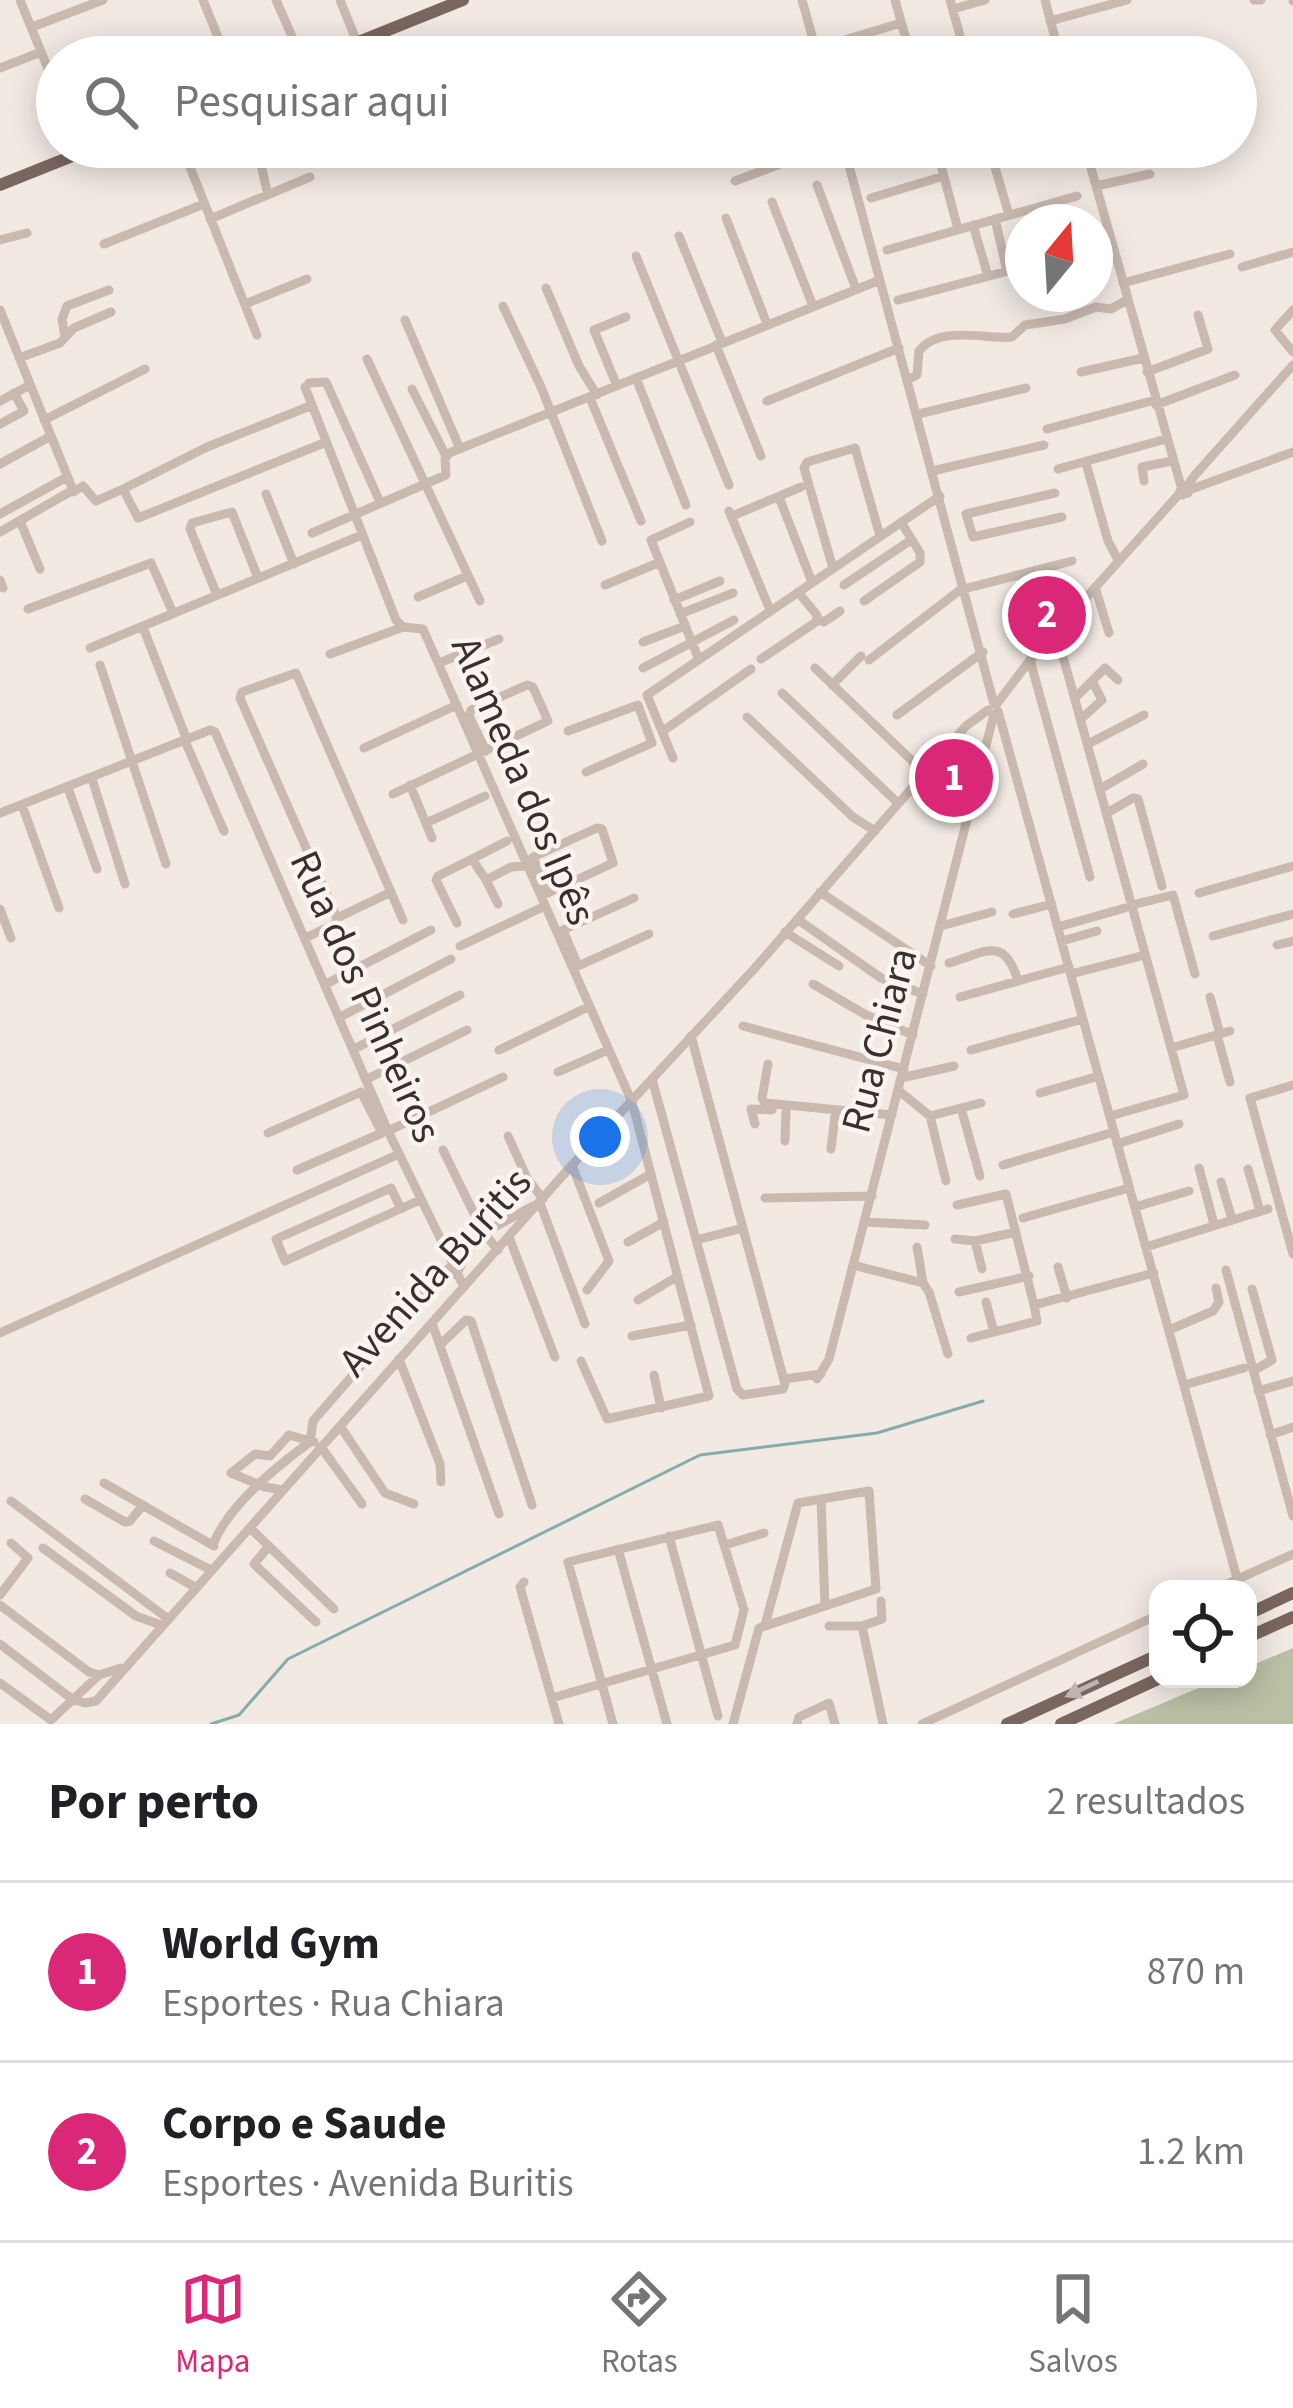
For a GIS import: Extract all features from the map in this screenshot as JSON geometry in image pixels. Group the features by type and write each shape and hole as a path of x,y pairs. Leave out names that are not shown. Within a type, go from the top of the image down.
{"main road":[{"path":"372,36 440,4 463,0"},
{"path":"0,185 41,168"},
{"path":"1257,1610 1293,1593"},
{"path":"1257,1633 1293,1617"},
{"path":"1007,1724 1149,1659"},
{"path":"1061,1724 1149,1683"}],"street":[{"path":"32,27 103,0"},
{"path":"203,0 218,36"},
{"path":"276,0 292,36"},
{"path":"340,0 354,36"},
{"path":"802,0 812,36"},
{"path":"895,0 905,36"},
{"path":"960,36 952,4 986,0"},
{"path":"1045,0 1054,36"},
{"path":"1050,21 1127,0"},
{"path":"21,2 36,38"},
{"path":"858,36 902,23"},
{"path":"0,68 36,54"},
{"path":"190,168 257,335"},
{"path":"261,168 268,195"},
{"path":"735,181 770,168"},
{"path":"850,168 961,558"},
{"path":"942,168 958,229"},
{"path":"995,168 1006,204"},
{"path":"1091,168 1184,489 1293,452"},
{"path":"1096,186 1150,174"},
{"path":"871,198 944,176"},
{"path":"211,219 310,177"},
{"path":"817,185 856,290"},
{"path":"1048,204 1077,196"},
{"path":"772,202 812,306"},
{"path":"104,244 204,203"},
{"path":"887,250 1005,216"},
{"path":"726,218 766,321"},
{"path":"995,219 1005,262"},
{"path":"973,225 988,276"},
{"path":"0,240 28,233"},
{"path":"679,236 761,456"},
{"path":"1242,267 1293,252"},
{"path":"1123,283 1230,254"},
{"path":"636,256 729,485"},
{"path":"898,301 1005,272"},
{"path":"244,304 307,280"},
{"path":"446,456 766,321 880,280"},
{"path":"546,288 594,396 640,521"},
{"path":"65,337 62,319 67,307 109,290"},
{"path":"909,380 917,375 919,351 931,340 963,335 1012,338 1024,326 1065,319 1096,307 1111,309 1127,300"},
{"path":"503,306 602,541"},
{"path":"0,310 72,493"},
{"path":"1293,310 1275,330 1293,352"},
{"path":"19,358 111,312"},
{"path":"1147,372 1208,349 1198,315"},
{"path":"617,386 594,330 626,316"},
{"path":"405,320 460,449"},
{"path":"767,401 899,348"},
{"path":"1081,372 1143,358"},
{"path":"368,359 480,601"},
{"name":"Avenida Buritis","path":"72,1699 96,1701 319,1443 340,1426 823,894 966,725 993,708 1030,660 1293,365"},
{"path":"44,420 145,369"},
{"path":"1047,430 1156,403 1235,375"},
{"path":"636,378 686,505"},
{"name":"Alameda dos Ipês","path":"380,502 326,382 307,385 324,443 396,620 423,629 482,753 525,866 535,876 543,908 567,950 586,1008 632,1102 710,1396 661,1408"},
{"path":"0,400 30,385"},
{"path":"918,414 1026,388"},
{"path":"312,533 447,475 446,456 412,389"},
{"path":"0,424 24,411 14,393"},
{"path":"0,532 83,486 96,501 206,447 310,406"},
{"path":"0,464 51,436"},
{"path":"1058,469 1166,439"},
{"path":"122,489 138,518 324,443"},
{"path":"935,470 1044,446"},
{"path":"833,568 804,468 808,461 853,447 880,536"},
{"path":"1144,481 1142,467 1172,460"},
{"path":"1087,467 1118,560"},
{"path":"0,514 67,477"},
{"path":"770,610 733,513 801,488"},
{"path":"1055,493 966,514 969,525 973,537 1062,517"},
{"path":"266,494 294,564"},
{"path":"779,496 812,582"},
{"path":"586,772 652,743 646,695 943,497"},
{"path":"218,595 190,529 192,523 232,512 258,578"},
{"path":"20,521 40,569"},
{"path":"690,522 651,538 699,660"},
{"path":"864,601 920,562 901,522"},
{"path":"951,525 969,525"},
{"path":"951,525 993,708 1052,904 1238,1580"},
{"path":"90,648 362,536"},
{"path":"844,584 911,540"},
{"path":"832,685 965,588 1072,561"},
{"path":"28,609 151,563 173,613"},
{"path":"621,593 610,583 658,563"},
{"path":"418,597 467,576"},
{"path":"674,600 720,581"},
{"path":"1095,587 1109,633"},
{"path":"798,592 817,620 824,622 840,611"},
{"path":"680,614 733,593"},
{"path":"643,668 734,620"},
{"path":"761,659 817,620"},
{"path":"330,653 403,626"},
{"path":"643,642 685,626"},
{"path":"144,630 224,831"},
{"path":"1056,632 1184,1096 1110,1117"},
{"path":"439,663 499,639"},
{"path":"897,715 982,652"},
{"path":"1030,660 1090,877"},
{"path":"100,665 166,863"},
{"path":"815,668 926,774"},
{"path":"1076,697 1105,668 1118,680"},
{"path":"663,731 751,669"},
{"path":"305,938 337,923 337,918 240,697 292,672 404,920"},
{"path":"1082,719 1102,700 1092,681"},
{"path":"393,794 410,785 482,753 548,721 533,687 527,685 471,710 482,753"},
{"path":"782,693 898,803"},
{"path":"568,731 644,702"},
{"path":"644,702 673,758"},
{"path":"364,748 457,705"},
{"name":"Rua Chiara","path":"784,1379 819,1377 830,1359 993,708"},
{"path":"1088,744 1144,715"},
{"path":"747,717 853,817 875,831"},
{"name":"Rua dos Pinheiros","path":"186,740 213,730 354,1049 365,1085 464,1287"},
{"path":"0,813 186,740"},
{"path":"1100,789 1143,764"},
{"path":"92,779 125,884"},
{"path":"410,785 432,838"},
{"path":"68,788 98,869"},
{"path":"426,823 485,796"},
{"path":"1107,813 1138,799 1162,886"},
{"path":"22,806 59,908"},
{"path":"602,829 614,862 550,893 535,876 533,857 602,829"},
{"path":"457,923 436,878 507,841"},
{"path":"472,859 498,904"},
{"path":"486,880 525,866"},
{"path":"1199,893 1293,866"},
{"path":"337,918 391,892"},
{"path":"823,894 931,965"},
{"path":"1058,927 1173,895 1195,974"},
{"path":"634,898 563,930 567,950 578,966 649,934"},
{"path":"1013,914 1052,904"},
{"path":"460,946 543,908"},
{"path":"0,909 10,938"},
{"path":"941,926 992,912"},
{"path":"1213,936 1293,914"},
{"path":"797,919 880,977 923,994"},
{"path":"326,984 431,930"},
{"path":"785,932 839,966"},
{"path":"1062,941 1097,932"},
{"path":"809,948 820,937"},
{"path":"1277,945 1293,941"},
{"path":"949,963 993,949 1002,951 1012,961 1018,981"},
{"path":"960,997 1141,956"},
{"path":"340,1017 452,959"},
{"path":"813,984 913,1035"},
{"path":"354,1049 460,995"},
{"path":"1210,997 1230,1082"},
{"path":"499,1050 586,1008"},
{"path":"971,1050 1083,1019"},
{"path":"743,1026 901,1079 954,1066"},
{"path":"268,1133 467,1030"},
{"path":"1171,1048 1222,1033"},
{"path":"652,1079 738,1392 782,1390 784,1379 691,1036"},
{"path":"558,1072 608,1050"},
{"path":"768,1064 764,1103 891,1118"},
{"path":"1040,1093 1099,1076"},
{"path":"388,1131 503,1077"},
{"path":"901,1079 929,1116 946,1181"},
{"path":"297,1170 382,1133 365,1085"},
{"path":"1293,1085 1250,1098 1293,1254"},
{"path":"929,1116 981,1102"},
{"path":"755,1124 751,1108 891,1118"},
{"path":"961,1108 980,1176"},
{"path":"785,1141 786,1111"},
{"path":"831,1149 835,1115"},
{"path":"1003,1165 1180,1124"},
{"path":"508,1136 540,1202 585,1324"},
{"path":"443,1150 483,1232 498,1250"},
{"path":"0,1333 399,1154"},
{"path":"572,1166 609,1261 587,1290"},
{"path":"1199,1168 1214,1224"},
{"path":"1145,1247 1264,1210 1248,1169"},
{"path":"599,1203 650,1174"},
{"path":"1221,1182 1232,1219"},
{"path":"401,1209 392,1188 275,1239 285,1262 401,1209 420,1200"},
{"path":"1022,1218 1130,1188"},
{"path":"1135,1208 1189,1191"},
{"path":"957,1205 1006,1194 1037,1321 971,1338"},
{"path":"765,1198 872,1196"},
{"path":"362,1504 319,1443 313,1421 440,1274 454,1271 476,1237 540,1202"},
{"path":"628,1242 664,1222"},
{"path":"865,1222 925,1226"},
{"path":"696,1240 742,1228"},
{"path":"956,1239 975,1241 1016,1232"},
{"path":"509,1237 555,1358"},
{"path":"975,1241 982,1269"},
{"path":"917,1247 923,1283 948,1354"},
{"path":"854,1265 923,1283"},
{"path":"1058,1267 1067,1298"},
{"path":"1226,1270 1248,1370 1288,1480 1293,1516"},
{"path":"1034,1305 1154,1273"},
{"path":"638,1300 678,1276"},
{"path":"958,1292 1029,1276"},
{"path":"1169,1330 1213,1311 1219,1302 1216,1288"},
{"path":"1184,1385 1272,1360 1252,1289"},
{"path":"986,1302 994,1332"},
{"path":"441,1344 466,1320 471,1321 532,1505"},
{"path":"432,1323 499,1514"},
{"path":"632,1336 692,1325"},
{"path":"399,1359 440,1464 441,1482"},
{"path":"580,1361 604,1418 661,1408 654,1376"},
{"path":"1258,1391 1293,1381"},
{"path":"340,1426 385,1493 414,1504"},
{"path":"1270,1435 1293,1427"},
{"path":"283,1490 231,1472 255,1454 271,1456 289,1435 319,1443"},
{"path":"213,1545 221,1522 268,1474 319,1443"},
{"path":"104,1483 226,1553"},
{"path":"733,1724 749,1658 798,1503 870,1492 878,1582 873,1591 761,1627"},
{"path":"85,1498 125,1522 142,1505"},
{"path":"821,1499 825,1606"},
{"path":"11,1501 164,1622"},
{"path":"613,1724 568,1562 720,1527 744,1610 735,1646"},
{"path":"250,1528 334,1610"},
{"path":"725,1545 764,1533"},
{"path":"669,1536 718,1716"},
{"path":"154,1541 211,1570"},
{"path":"0,1595 4,1582 29,1556 11,1543"},
{"path":"269,1546 254,1564 316,1622"},
{"path":"43,1548 136,1616 164,1622"},
{"path":"618,1549 667,1724"},
{"path":"1246,1580 1293,1554"},
{"path":"170,1573 195,1588"},
{"path":"524,1582 520,1588 559,1724"},
{"path":"829,1626 862,1626 881,1620 881,1601"},
{"path":"0,1605 88,1672 99,1675"},
{"path":"1257,1605 1265,1606"},
{"path":"922,1724 1149,1619"},
{"path":"862,1626 883,1724"},
{"path":"0,1644 72,1699"},
{"path":"735,1646 749,1658"},
{"path":"552,1698 735,1646"},
{"path":"0,1683 51,1720 99,1675 126,1666"},
{"path":"796,1724 799,1717 829,1703 836,1724"}],"green space":[{"path":"1293,1648 1293,1724 1113,1724 1199,1688 1257,1688 1257,1663"}],"waterway":[{"path":"211,1724 239,1715 288,1659 700,1455 877,1433 983,1401"}],"place":[{"name":"Corpo e Saude","path":"1047,615"},
{"name":"World Gym","path":"954,778"}]}
